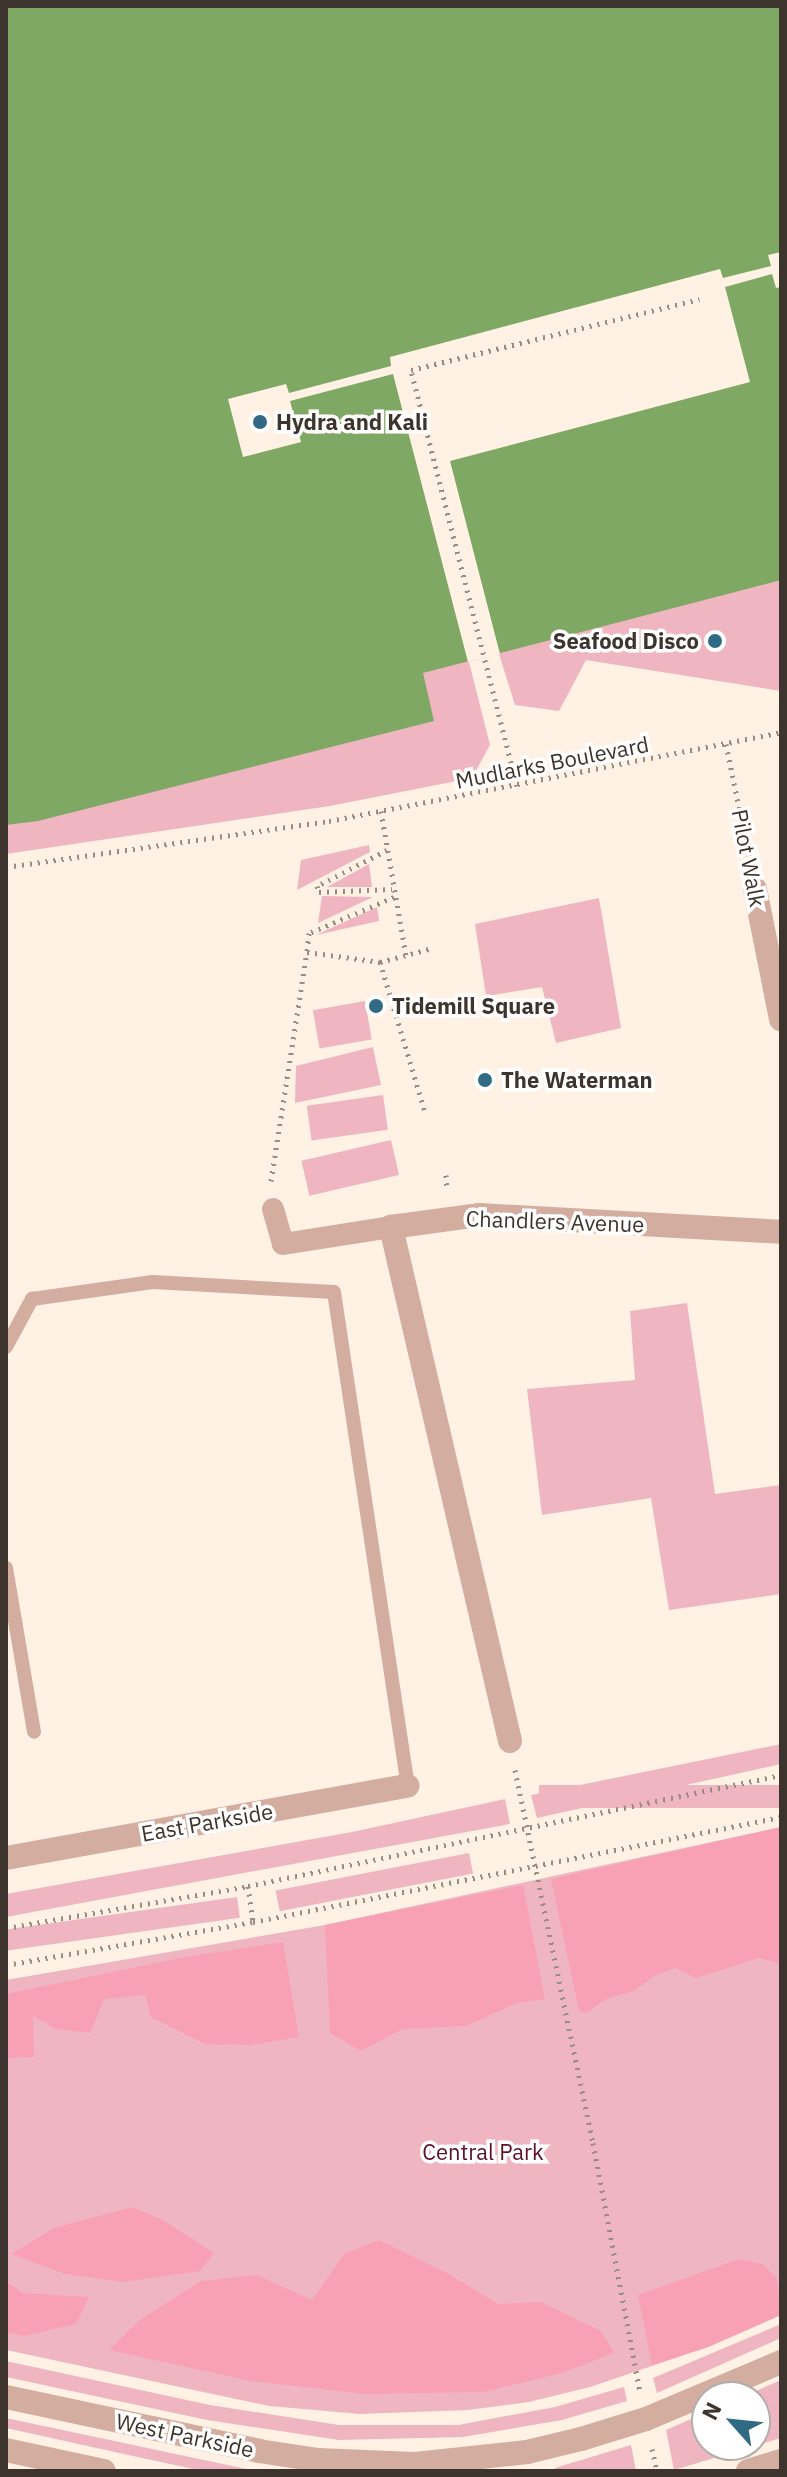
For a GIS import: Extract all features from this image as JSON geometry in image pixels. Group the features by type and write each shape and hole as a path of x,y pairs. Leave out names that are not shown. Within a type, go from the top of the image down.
{"street":[{"name":"Pilot Walk","path":"755,889 781,1019"},
{"name":"Chandlers Avenue","path":"273,1209 283,1244 480,1215 781,1232"},
{"path":"391,1227 512,1753"},
{"name":"East Parkside","path":"6,1858 408,1786"},
{"name":"West Parkside","path":"6,2397 318,2460 415,2464 524,2462 646,2419 781,2362"},
{"path":"6,2450 104,2471"},
{"path":"748,2471 781,2461"}],"lane":[{"path":"6,1347 32,1299 153,1282 334,1292 408,1786"},
{"path":"6,1568 34,1732"}],"path":[{"path":"517,786 411,370 699,299"},
{"name":"Mudlarks Boulevard","path":"6,867 329,821 781,732"},
{"name":"Pilot Walk","path":"726,744 755,889"},
{"path":"381,811 392,889 406,955"},
{"path":"387,850 317,886 319,892 392,889"},
{"path":"273,1209 269,1196 309,933 394,897"},
{"path":"307,952 380,962 429,949"},
{"path":"380,962 425,1112"},
{"path":"512,1753 593,2143 642,2400"},
{"path":"6,1928 248,1886 781,1775"},
{"path":"6,1965 253,1922 781,1817"},
{"path":"248,1886 253,1922"},
{"path":"650,2436 657,2471"}],"green space":[{"path":"781,332 781,691 586,660 559,711 515,705 499,654 469,662 490,745 472,778 330,806 6,854 6,488"},
{"path":"369,845 370,852 297,890 301,860"},
{"path":"369,864 372,887 327,887"},
{"path":"322,896 373,897 318,923"},
{"path":"599,898 621,1028 556,1043 542,987 486,996 475,924"},
{"path":"377,907 379,921 316,935"},
{"path":"365,1001 372,1039 320,1049 313,1010"},
{"path":"373,1047 381,1085 295,1103 296,1066"},
{"path":"383,1095 388,1130 312,1140 307,1106"},
{"path":"391,1140 399,1175 309,1196 301,1161"},
{"path":"687,1303 715,1494 781,1485 781,1594 669,1610 651,1498 542,1515 527,1389 635,1380 630,1311"},
{"path":"781,1744 781,1764 537,1818 531,1795"},
{"path":"539,1785 781,1785 781,1808 539,1808"},
{"path":"505,1799 510,1824 6,1917 6,1894 352,1832"},
{"name":"Central Park","path":"781,1827 781,2315 708,2347 590,2387 529,2402 468,2410 360,2414 269,2406 6,2350 6,1980 325,1925"},
{"path":"469,1853 473,1874 280,1911 276,1891"},
{"path":"237,1897 240,1918 7,1951 6,1929"},
{"path":"781,2324 781,2338 657,2393 653,2378"},
{"path":"6,2361 210,2405 339,2425 458,2425 555,2407 624,2387 627,2401 562,2420 463,2437 339,2440 207,2420 6,2377"},
{"path":"781,2380 781,2438 771,2441 771,2384"},
{"path":"6,2418 257,2471 203,2471 6,2428"},
{"path":"691,2419 691,2461 704,2461 674,2470 666,2430"},
{"path":"631,2445 636,2471 550,2471 558,2467"}],"shaded area":[{"path":"6,6 781,6 781,580 423,673 434,721 38,821 6,825"},
{"path":"781,1827 781,1964 759,1958 696,1978 675,1968 654,1976 634,1991 608,1998 586,2013 579,2011 551,1879"},
{"path":"523,1885 545,1999 517,2003 466,2026 403,2029 361,2051 330,2033 325,1925"},
{"path":"283,1942 299,2037 252,2045 205,2044 151,2017 145,1995 104,1999 90,2033 56,2029 33,2016 34,2057 6,2058 6,1994 185,1957"},
{"path":"132,2207 163,2220 214,2253 200,2271 123,2282 65,2274 11,2254 54,2228"},
{"path":"379,2240 449,2274 498,2304 541,2302 601,2331 614,2353 562,2373 483,2392 365,2394 251,2381 109,2350 141,2319 201,2281 257,2275 312,2300 344,2254"},
{"path":"739,2259 762,2264 777,2278 781,2315 708,2347 652,2365 638,2295"},
{"path":"6,2282 23,2293 89,2297 76,2324 24,2336 6,2332"}],"pier":[{"path":"781,252 781,287 776,288 772,274 725,287 750,382 450,461 500,654 468,662 393,374 290,401 301,442 243,457 228,399 286,384 289,393 391,366 390,357 720,269 723,278 771,266 768,255"}],"place":[{"name":"Hydra and Kali","path":"260,422"},
{"name":"Seafood Disco","path":"715,641"},
{"name":"Tidemill Square","path":"376,1006"},
{"name":"The Waterman","path":"485,1080"}]}
